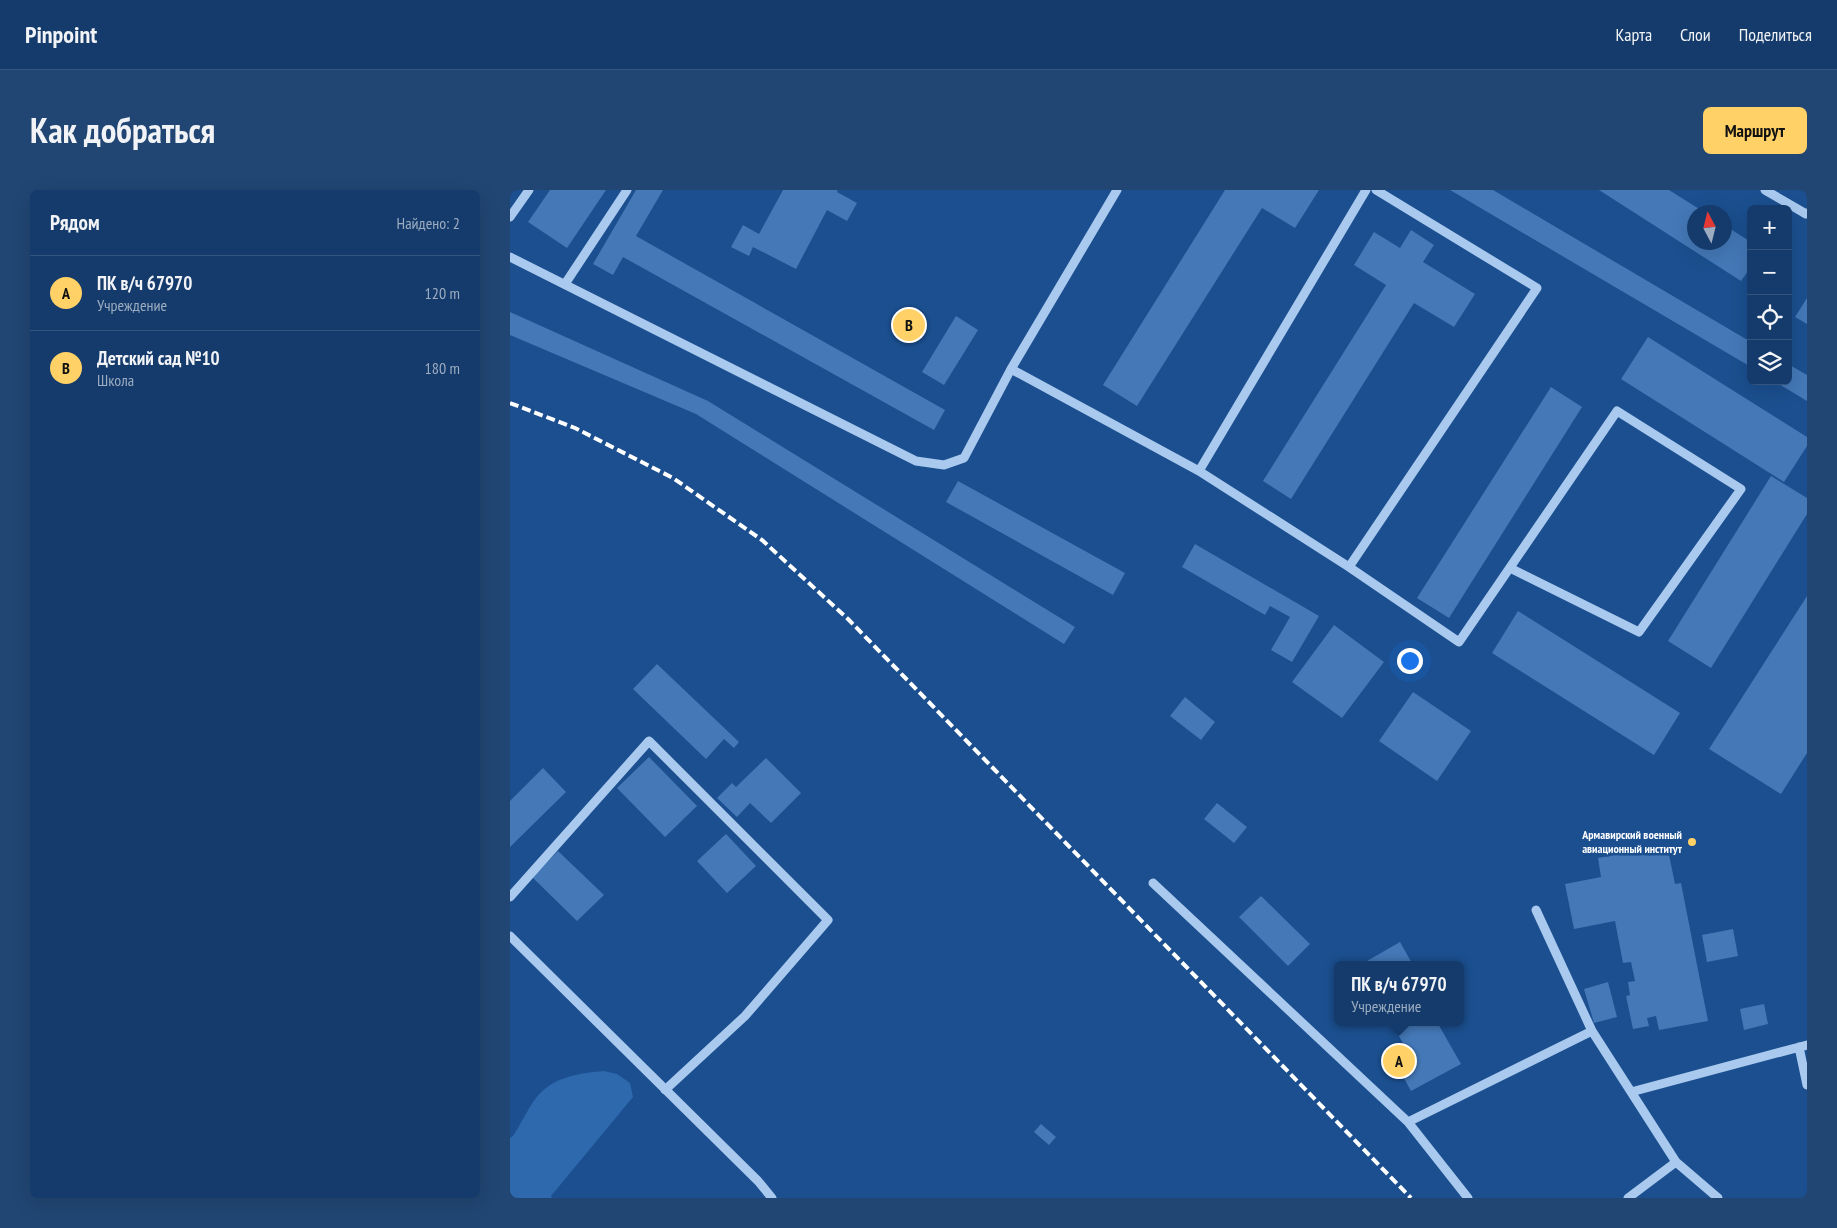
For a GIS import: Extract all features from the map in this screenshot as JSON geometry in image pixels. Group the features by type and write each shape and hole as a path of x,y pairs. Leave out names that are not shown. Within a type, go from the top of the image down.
{"lane":[{"path":"510,218 529,190"},
{"path":"565,284 627,190"},
{"path":"510,256 916,461 944,465 964,458 1012,369 1117,190"},
{"path":"1199,471 1366,190"},
{"path":"1349,567 1537,288 1376,190"},
{"path":"1765,190 1807,213"},
{"path":"1012,369 1199,471 1349,567 1459,642 1617,411 1741,489 1639,632 1510,568"},
{"path":"510,897 649,741 828,920 745,1016 665,1090"},
{"path":"1153,883 1408,1122 1468,1198"},
{"path":"1536,910 1592,1032 1676,1162 1718,1198"},
{"path":"510,936 772,1198"},
{"path":"1408,1122 1592,1032"},
{"path":"1631,1092 1803,1046 1807,1085"},
{"path":"1628,1198 1676,1162"}],"shaded area":[{"path":"604,1071 617,1074 630,1083 633,1097 551,1196 552,1198 510,1198 510,1138 536,1098 550,1085 567,1077"}],"building":[{"path":"550,190 606,190 567,248 528,222"},
{"path":"636,190 663,190 636,236 945,410 934,430 623,257 613,275 593,264"},
{"path":"783,190 838,190 837,192 857,203 847,221 827,210 796,269 753,247 749,256 731,247 743,225 759,234"},
{"path":"1225,190 1319,190 1295,228 1262,208 1137,406 1103,385"},
{"path":"1450,190 1493,190 1747,340 1747,365"},
{"path":"1599,190 1669,190 1693,205 1687,205 1687,246"},
{"path":"1411,230 1434,245 1423,262 1475,294 1454,327 1414,303 1291,499 1263,481 1386,285 1354,265 1374,232 1400,248"},
{"path":"1732,230 1747,239 1747,273 1741,281 1693,250 1732,250"},
{"path":"1807,298 1807,324 1795,317"},
{"path":"510,312 708,401 1075,627 1064,644 696,414 510,335"},
{"path":"956,316 978,330 944,385 922,372"},
{"path":"1648,337 1807,437 1807,446 1784,482 1621,379"},
{"path":"1792,366 1807,375 1807,401 1781,385 1792,385"},
{"path":"1551,387 1582,407 1449,618 1417,598"},
{"path":"1771,476 1807,498 1807,514 1711,668 1668,641"},
{"path":"958,481 1125,573 1113,595 946,502"},
{"path":"1195,544 1319,616 1292,662 1271,650 1290,617 1270,606 1265,615 1182,567"},
{"path":"1807,596 1807,753 1781,794 1709,749"},
{"path":"1518,611 1680,713 1654,755 1492,653"},
{"path":"1334,625 1384,662 1342,718 1292,682"},
{"path":"657,664 739,742 734,748 724,739 706,759 633,689"},
{"path":"1413,692 1471,731 1437,781 1379,741"},
{"path":"1185,697 1215,722 1201,740 1170,716"},
{"path":"649,757 697,806 665,837 617,788"},
{"path":"766,758 801,793 771,823 750,803 737,817 717,798 732,783 736,787"},
{"path":"543,768 566,792 510,847 510,801"},
{"path":"1217,803 1247,827 1234,843 1204,819"},
{"path":"726,834 756,866 727,893 697,861"},
{"path":"1667,845 1675,884 1681,883 1708,1021 1659,1030 1656,1016 1647,1018 1649,1026 1633,1029 1626,996 1630,995 1628,982 1635,981 1631,962 1623,963 1615,921 1574,929 1565,884 1601,877 1598,858"},
{"path":"558,851 604,895 577,921 532,877"},
{"path":"1261,896 1310,944 1288,966 1239,917"},
{"path":"1733,929 1738,956 1707,962 1702,935"},
{"path":"1400,942 1411,961 1367,961"},
{"path":"1608,982 1617,1017 1594,1023 1584,989"},
{"path":"1764,1004 1768,1024 1744,1030 1740,1009"},
{"path":"1393,1026 1439,1026 1461,1064 1411,1091 1399,1069 1413,1061"},
{"path":"1041,1124 1056,1137 1049,1145 1034,1132"}],"railway":[{"path":"510,403 575,428 673,478 762,540 848,619 1411,1198"}],"place":[{"name":"Детский сад №10","path":"909,325"},
{"name":"Армавирский военный авиационный институт","path":"1692,842"},
{"name":"ПК в/ч 67970","path":"1399,1061"}]}
